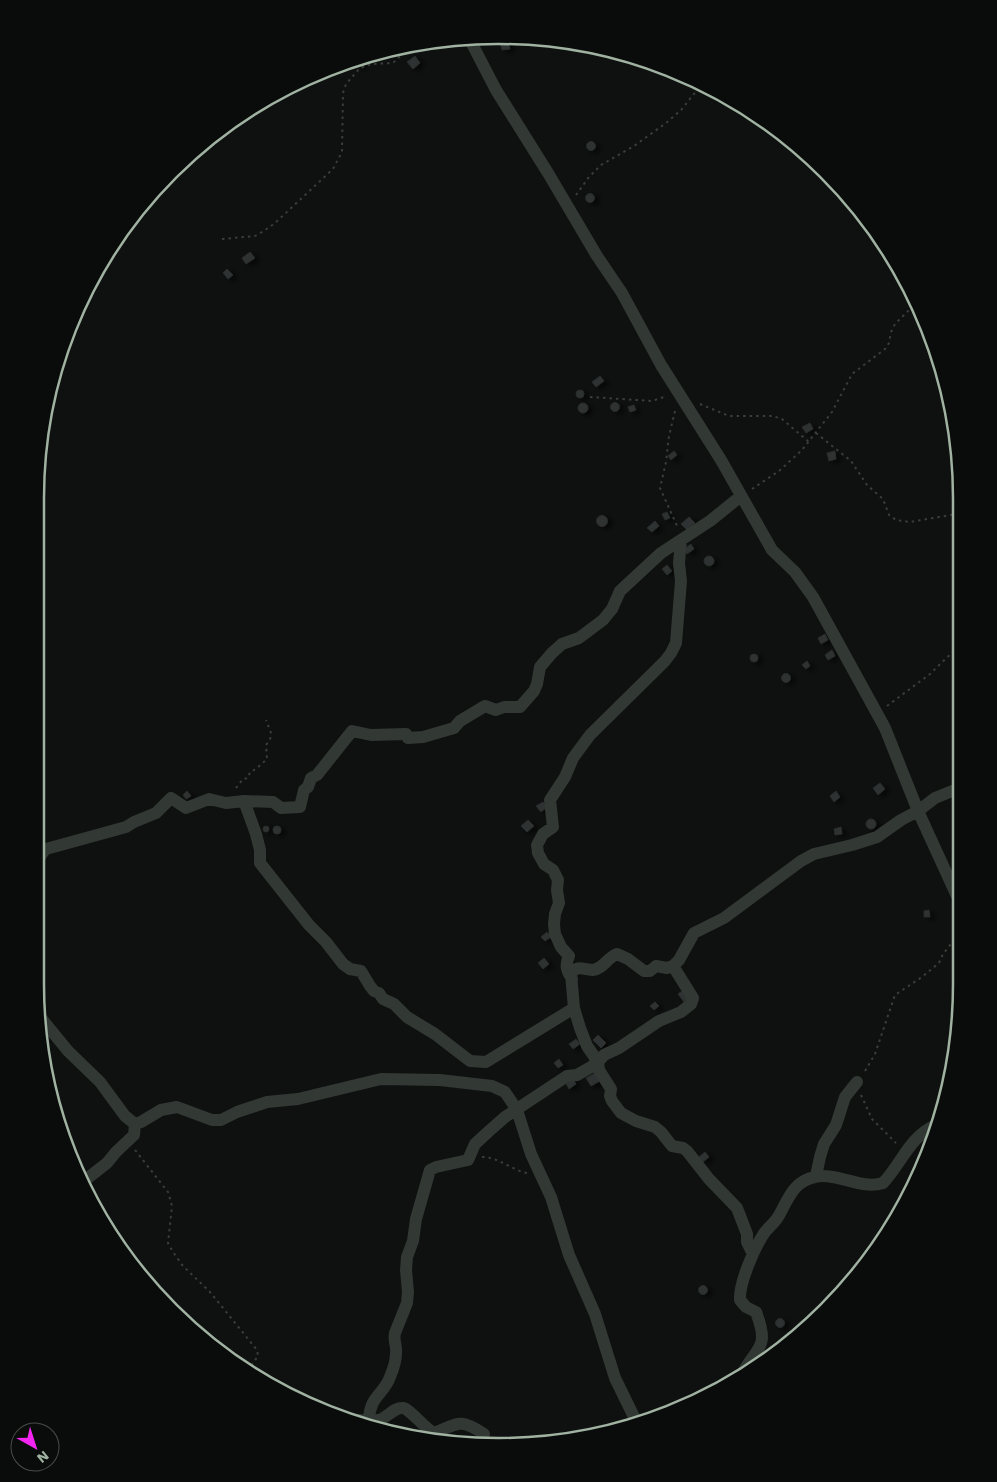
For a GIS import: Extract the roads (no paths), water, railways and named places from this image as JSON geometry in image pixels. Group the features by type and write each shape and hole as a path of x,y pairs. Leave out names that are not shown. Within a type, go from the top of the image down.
{"street":[{"path":"473,45 496,90 622,294 661,365 716,452 772,550 795,572 813,597 885,728 918,811 953,887"},
{"path":"44,850 51,847 126,828 134,822 156,813 171,798 186,808 209,799 230,802 273,802 281,808 300,807 304,790 308,787 311,778 316,775 352,731 371,735 406,734 408,738 423,737 454,728 460,721 486,706 496,710 504,707 520,707 534,691 543,662 562,644 579,638 602,620 612,609 620,591 650,562 728,508 741,496"},
{"path":"572,979 565,965 569,956 561,947 555,934 555,914 559,903 556,890 558,880 553,870 544,864 538,853 537,845 543,834 553,827 550,800 565,777 573,758 590,735 665,661 674,648 680,590 679,563 681,540"},
{"path":"753,1254 737,1208 683,1148 672,1146 655,1127 636,1121 621,1113 612,1101 610,1096 611,1089 599,1070 598,1062 587,1046 580,1028 574,1008 571,974 579,968 593,970 598,968 617,954 628,959 644,971 650,971 656,966 667,968 673,966 679,960 694,933 732,913 801,861 814,854 872,839 918,811 935,798 953,791"},
{"path":"244,801 256,834 260,850 260,863 309,925 326,942 343,964 350,969 361,971 370,986 383,999 394,1004 407,1017 435,1034 470,1061 486,1062 574,1008"},
{"path":"484,1434 463,1423 455,1423 434,1432 427,1429 409,1411 403,1408 378,1420 369,1419 369,1409 372,1402 390,1379 397,1352 394,1338 395,1333 408,1303 406,1270 408,1257 429,1172 436,1167 468,1160 478,1140 505,1117 567,1076 577,1075 598,1062 604,1055 619,1048 631,1038 659,1021 681,1012 690,1004 693,998 673,966"},
{"path":"46,1024 68,1051 100,1082 125,1116 135,1124 136,1131 134,1135 107,1163 88,1178"},
{"path":"135,1124 161,1110 177,1107 212,1120 221,1120 261,1104 298,1099 381,1079 440,1080 492,1086 505,1092 516,1110 531,1154 542,1175 555,1208 569,1255 595,1314 614,1378 635,1417"},
{"path":"816,1176 824,1144 836,1125 845,1097 857,1082"},
{"path":"746,1365 760,1346 763,1338 762,1328 756,1312 746,1307 740,1300 743,1284 753,1254 762,1236 778,1217 793,1189 800,1182 816,1176 879,1184 886,1179 920,1135 929,1129"}]}
